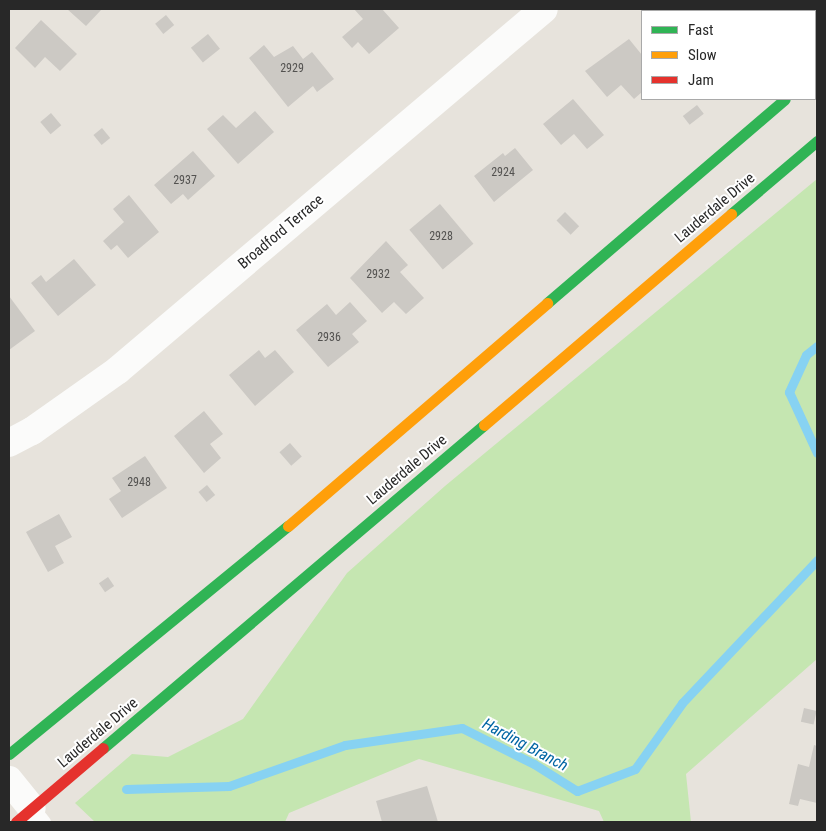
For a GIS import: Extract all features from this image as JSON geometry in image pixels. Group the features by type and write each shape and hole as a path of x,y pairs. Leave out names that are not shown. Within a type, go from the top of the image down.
{"main road":[{"path":"9,754 229,576 784,100"},
{"name":"Lauderdale Drive","path":"30,817 817,141"}],"street":[{"name":"Broadford Terrace","path":"9,443 32,431 118,370 544,9"},
{"path":"9,780 30,817"}],"green space":[{"path":"817,179 817,659 686,774 691,822 604,822 599,811 419,759 289,813 285,822 95,822 75,803 132,754 168,757 243,719 347,573 445,486"}],"building":[{"path":"67,9 102,9 86,26"},
{"path":"354,9 382,9 399,28 369,54 358,42 352,48 342,37 363,19"},
{"path":"166,15 174,25 163,34 155,24"},
{"path":"41,20 77,54 60,71 45,57 35,68 15,48"},
{"path":"208,34 220,49 203,63 191,48"},
{"path":"629,39 641,54 641,93 634,99 621,85 607,97 585,71"},
{"path":"264,45 274,57 293,46 303,59 312,52 334,79 317,92 313,86 288,107 249,58"},
{"path":"573,99 604,135 587,149 574,134 561,145 543,124"},
{"path":"697,105 704,114 690,125 683,116"},
{"path":"255,111 274,132 238,164 207,129 223,115 236,128"},
{"path":"51,113 61,125 51,134 40,122"},
{"path":"102,128 110,138 102,145 93,135"},
{"path":"515,148 533,170 494,202 474,176 503,153 505,156"},
{"path":"193,151 215,176 188,200 183,194 171,204 154,185"},
{"path":"129,195 159,232 128,258 117,245 111,250 103,241 124,222 113,209"},
{"path":"440,204 473,244 443,270 409,230"},
{"path":"565,212 579,226 571,235 557,220"},
{"path":"386,241 408,265 400,272 424,298 406,314 394,302 382,313 350,278"},
{"path":"74,259 96,285 58,316 31,283 41,275 46,282"},
{"path":"9,296 35,331 9,350"},
{"path":"350,302 367,321 352,334 359,342 328,367 296,330 327,304 336,315"},
{"path":"259,350 265,358 275,350 294,372 255,406 229,375"},
{"path":"204,411 223,434 210,444 221,458 204,473 174,436"},
{"path":"290,443 302,457 291,466 279,452"},
{"path":"145,456 167,488 122,518 109,499 121,491 112,478"},
{"path":"207,485 215,495 207,502 198,492"},
{"path":"59,514 72,537 55,546 64,563 48,572 26,532"},
{"path":"108,577 114,586 105,592 99,583"},
{"path":"804,708 817,711 814,725 801,722"},
{"path":"814,745 817,746 817,803 800,799 798,806 789,804 798,764 809,767"},
{"path":"427,786 438,822 382,822 376,801"}],"waterway":[{"name":"Harding Branch","path":"817,346 806,355 789,392 817,453"},
{"name":"Harding Branch","path":"126,789 229,786 345,745 462,728 534,764 577,791 635,769 682,703 817,560"}],"traffic: fast":[{"path":"547,303 784,100"},
{"path":"731,214 817,141"},
{"path":"103,748 484,425"},
{"path":"9,754 288,526"}],"traffic: slow":[{"path":"484,425 731,214"},
{"path":"288,526 547,303"}],"traffic: jam":[{"path":"16,822 103,748"}]}
